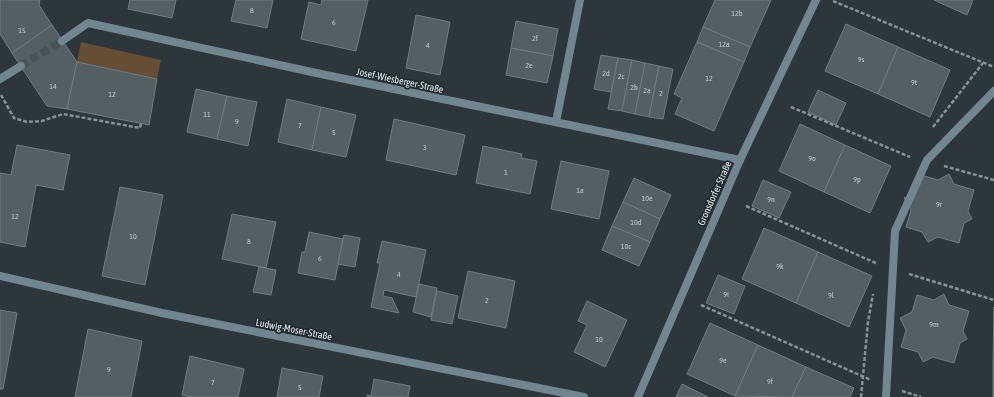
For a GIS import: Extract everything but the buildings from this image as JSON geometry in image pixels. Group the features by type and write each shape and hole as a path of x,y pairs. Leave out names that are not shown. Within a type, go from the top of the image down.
{"street":[{"path":"556,122 580,0"},
{"name":"Gronsdorfer Straße","path":"638,397 740,160 816,0"},
{"name":"Josef-Wiesberger-Straße","path":"62,41 88,23 320,74 740,160"},
{"path":"0,79 21,66"},
{"path":"886,397 895,231 927,160 994,91"},
{"name":"Ludwig-Moser-Straße","path":"0,276 162,313 584,397"}],"path":[{"path":"831,0 837,4 994,67"},
{"path":"0,92 14,118 27,122 42,121 63,114 140,128 141,123"},
{"path":"791,106 910,157 927,160 994,180"},
{"path":"746,206 879,264 994,300"},
{"path":"701,305 886,386 922,397"}],"shaded area":[{"path":"81,42 161,60 157,79 77,62"}],"tunnel":[{"path":"21,66 62,41"}]}
